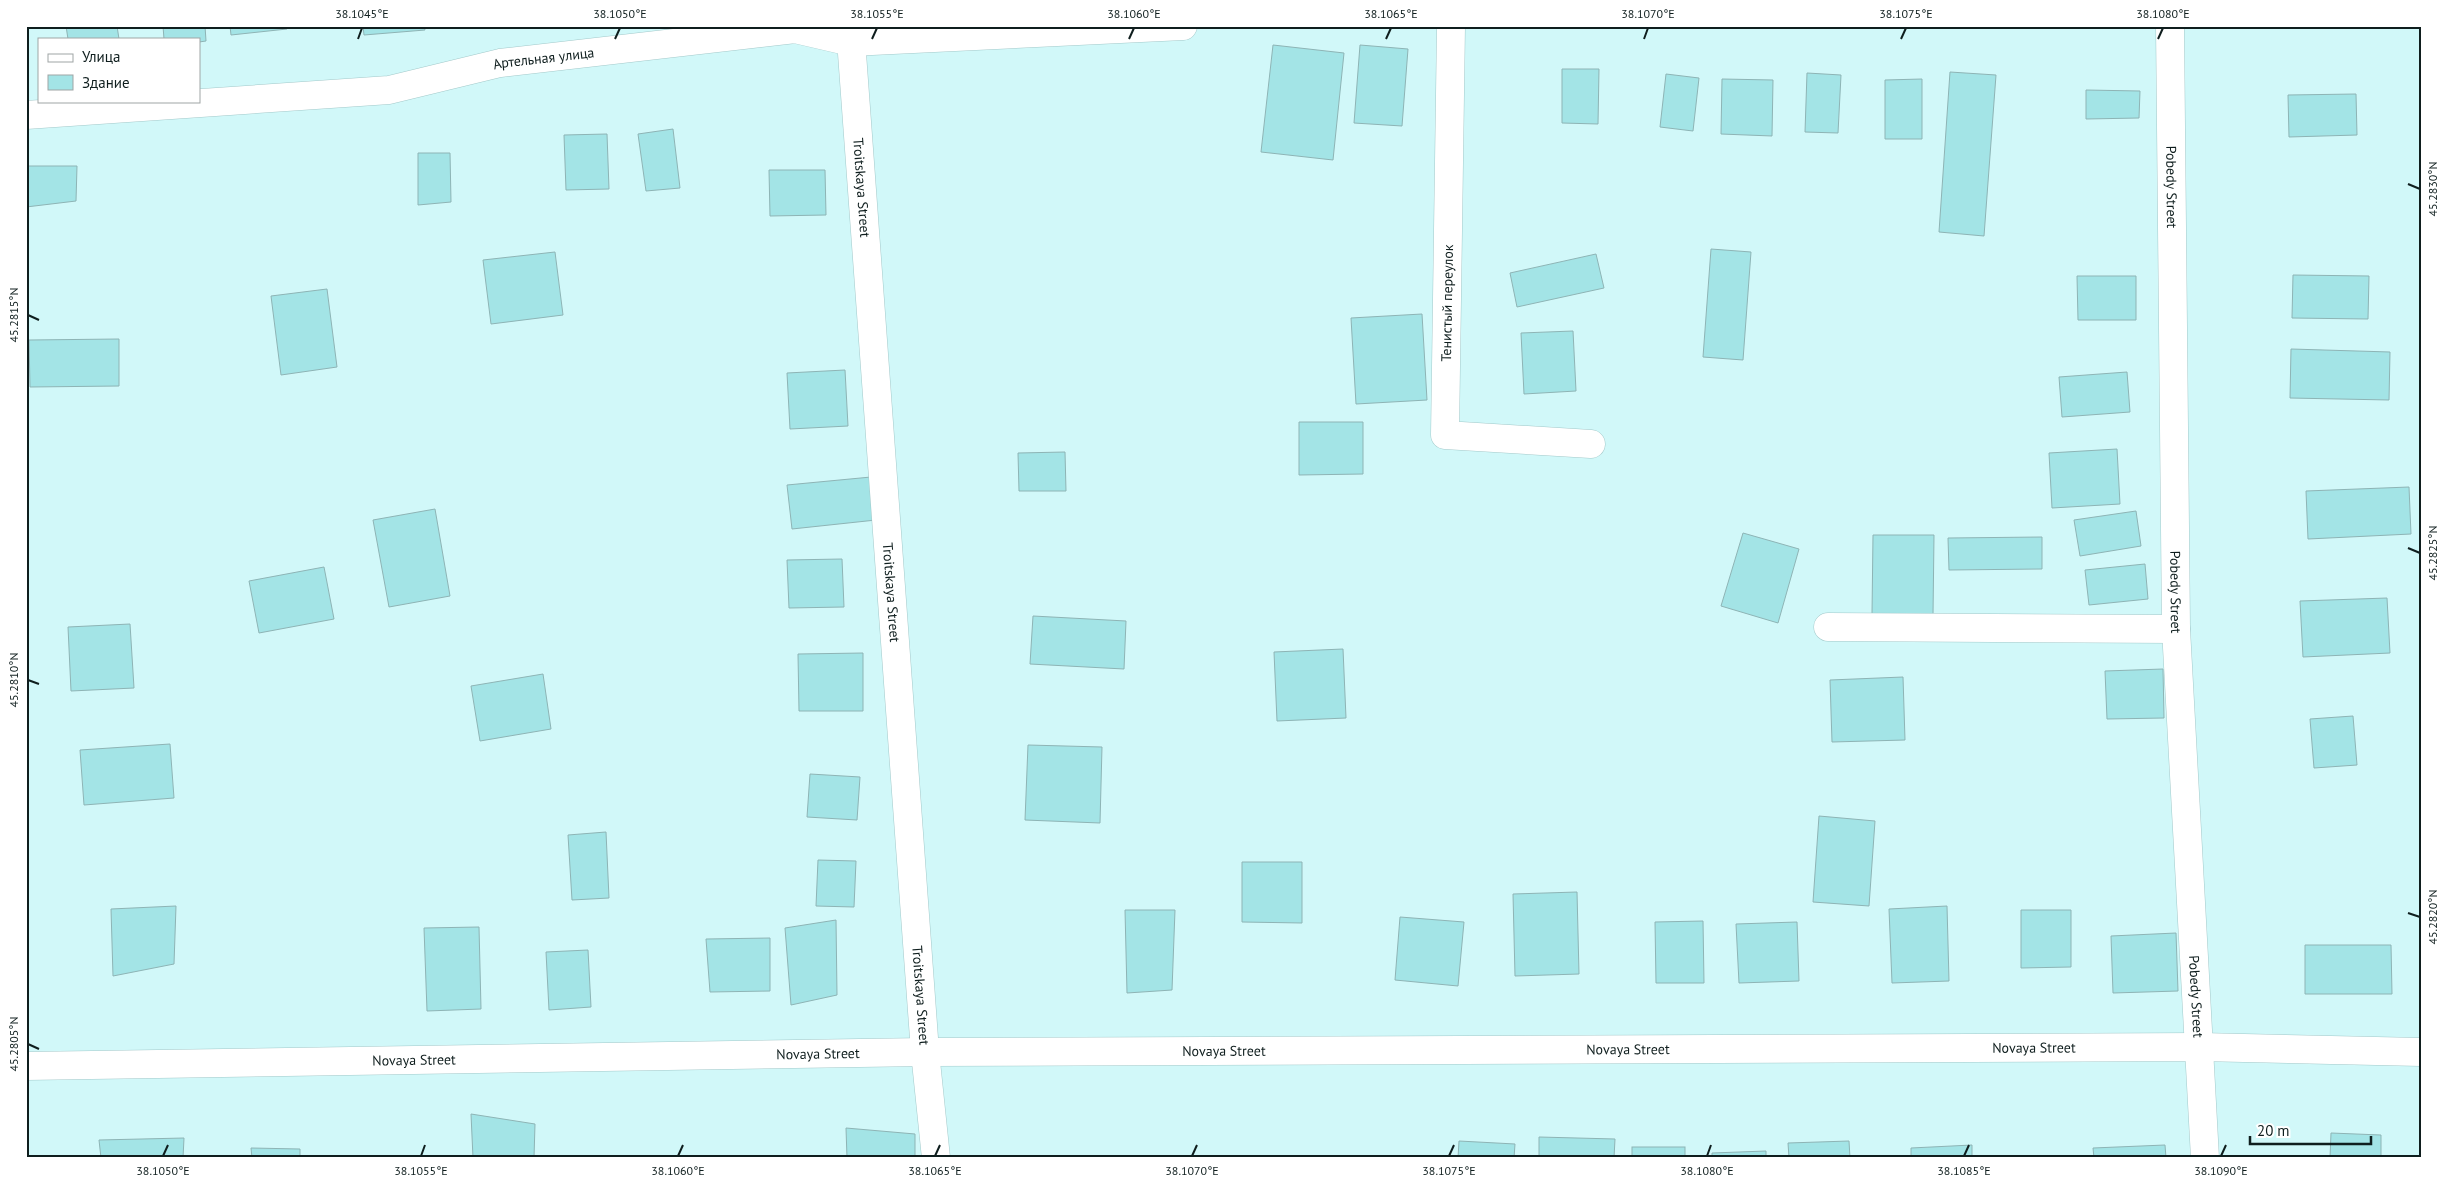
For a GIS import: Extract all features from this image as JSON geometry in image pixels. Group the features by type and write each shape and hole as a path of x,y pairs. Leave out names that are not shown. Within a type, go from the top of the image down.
{"street":[{"name":"Артельная улица","path":"26,115 389,90 500,63 796,29 851,34 1183,26"},
{"name":"Тенистый переулок","path":"1451,26 1445,435 1591,444"},
{"name":"Pobedy Street","path":"2170,26 2176,629 2205,1158"},
{"name":"Troitskaya Street","path":"851,34 925,1052 936,1158"},
{"path":"1828,627 2176,629"},
{"name":"Novaya Street","path":"26,1066 925,1052 2200,1047 2421,1052"}],"building":[{"path":"66,26 117,26 119,38 68,38"},
{"path":"163,26 205,26 206,41 200,42 200,38 164,38"},
{"path":"230,26 287,26 287,29 231,35"},
{"path":"363,26 424,26 425,30 364,35"},
{"path":"1273,45 1344,53 1333,160 1261,152"},
{"path":"1360,45 1408,49 1402,126 1354,123"},
{"path":"1562,69 1599,69 1598,124 1562,123"},
{"path":"1950,72 1996,75 1984,236 1939,232"},
{"path":"1807,73 1841,75 1838,133 1805,132"},
{"path":"1666,74 1699,78 1693,131 1660,127"},
{"path":"1722,79 1773,80 1772,136 1721,134"},
{"path":"1922,79 1922,139 1885,139 1885,80"},
{"path":"2086,90 2140,91 2139,118 2086,119"},
{"path":"2356,94 2357,135 2289,137 2288,95"},
{"path":"673,129 680,188 646,191 638,134"},
{"path":"607,134 609,189 566,190 564,135"},
{"path":"418,153 450,153 451,202 418,205"},
{"path":"26,166 77,166 76,201 26,207"},
{"path":"769,170 825,170 826,215 770,216"},
{"path":"1711,249 1751,252 1743,360 1703,357"},
{"path":"555,252 563,315 491,324 483,260"},
{"path":"1596,254 1604,288 1517,307 1510,273"},
{"path":"2293,275 2369,276 2368,319 2292,318"},
{"path":"2077,276 2136,276 2136,320 2078,320"},
{"path":"327,289 337,367 281,375 271,296"},
{"path":"1422,314 1427,400 1356,404 1351,318"},
{"path":"1573,331 1576,391 1524,394 1521,333"},
{"path":"119,339 119,386 30,387 29,340"},
{"path":"2291,349 2390,352 2389,400 2290,398"},
{"path":"845,370 848,426 790,429 787,373"},
{"path":"2127,372 2130,412 2062,417 2059,377"},
{"path":"1299,422 1363,422 1363,474 1299,475"},
{"path":"2117,449 2120,504 2052,508 2049,453"},
{"path":"1065,452 1066,491 1019,491 1018,453"},
{"path":"871,477 876,520 792,529 787,485"},
{"path":"2409,487 2411,534 2308,539 2306,491"},
{"path":"435,509 450,596 389,607 373,520"},
{"path":"2136,511 2141,546 2080,556 2074,520"},
{"path":"1743,533 1799,549 1778,623 1721,606"},
{"path":"1873,535 1934,535 1933,615 1872,614"},
{"path":"2042,537 2042,569 1949,570 1948,538"},
{"path":"842,559 844,607 789,608 787,560"},
{"path":"2145,564 2148,599 2089,605 2085,570"},
{"path":"324,567 334,619 259,633 249,581"},
{"path":"2387,598 2390,653 2303,657 2300,601"},
{"path":"1033,616 1126,621 1124,669 1030,664"},
{"path":"130,624 134,688 71,691 68,627"},
{"path":"1343,649 1346,718 1277,721 1274,652"},
{"path":"863,653 863,711 799,711 798,654"},
{"path":"2163,669 2164,718 2107,719 2105,671"},
{"path":"543,674 551,729 480,741 471,686"},
{"path":"1903,677 1905,740 1832,742 1830,680"},
{"path":"2353,716 2357,765 2314,768 2310,719"},
{"path":"170,744 174,798 84,805 80,750"},
{"path":"1028,745 1102,747 1100,823 1025,820"},
{"path":"810,774 860,777 857,820 807,817"},
{"path":"1819,816 1875,821 1869,906 1813,902"},
{"path":"606,832 609,898 572,900 568,835"},
{"path":"818,860 856,861 854,907 816,906"},
{"path":"1242,862 1302,862 1302,923 1242,922"},
{"path":"1577,892 1579,974 1515,976 1513,894"},
{"path":"176,906 174,964 113,976 111,909"},
{"path":"1947,906 1949,981 1892,983 1889,909"},
{"path":"1125,910 1175,910 1172,990 1127,993"},
{"path":"2021,910 2071,910 2071,967 2021,968"},
{"path":"1400,917 1464,922 1458,986 1395,980"},
{"path":"836,920 837,995 791,1005 785,928"},
{"path":"1703,921 1704,983 1656,983 1655,922"},
{"path":"1797,922 1799,981 1739,983 1736,924"},
{"path":"479,927 481,1009 427,1011 424,928"},
{"path":"2176,933 2178,991 2113,993 2111,936"},
{"path":"770,938 770,991 710,992 706,939"},
{"path":"2305,945 2391,945 2392,994 2305,994"},
{"path":"588,950 591,1007 549,1010 546,952"},
{"path":"471,1114 535,1124 534,1158 473,1158"},
{"path":"846,1128 915,1134 915,1158 847,1158"},
{"path":"2331,1133 2381,1135 2381,1158 2330,1158"},
{"path":"1539,1137 1615,1139 1614,1158 1539,1158"},
{"path":"184,1138 183,1158 101,1158 99,1140"},
{"path":"1459,1141 1515,1144 1514,1158 1458,1158"},
{"path":"1849,1141 1850,1158 1789,1158 1788,1143"},
{"path":"1972,1145 1972,1158 1911,1158 1911,1148"},
{"path":"2165,1145 2166,1158 2094,1158 2093,1148"},
{"path":"1632,1147 1685,1147 1685,1158 1632,1158"},
{"path":"251,1148 300,1149 300,1158 252,1158"},
{"path":"1766,1151 1766,1158 1712,1158 1712,1153"}]}
